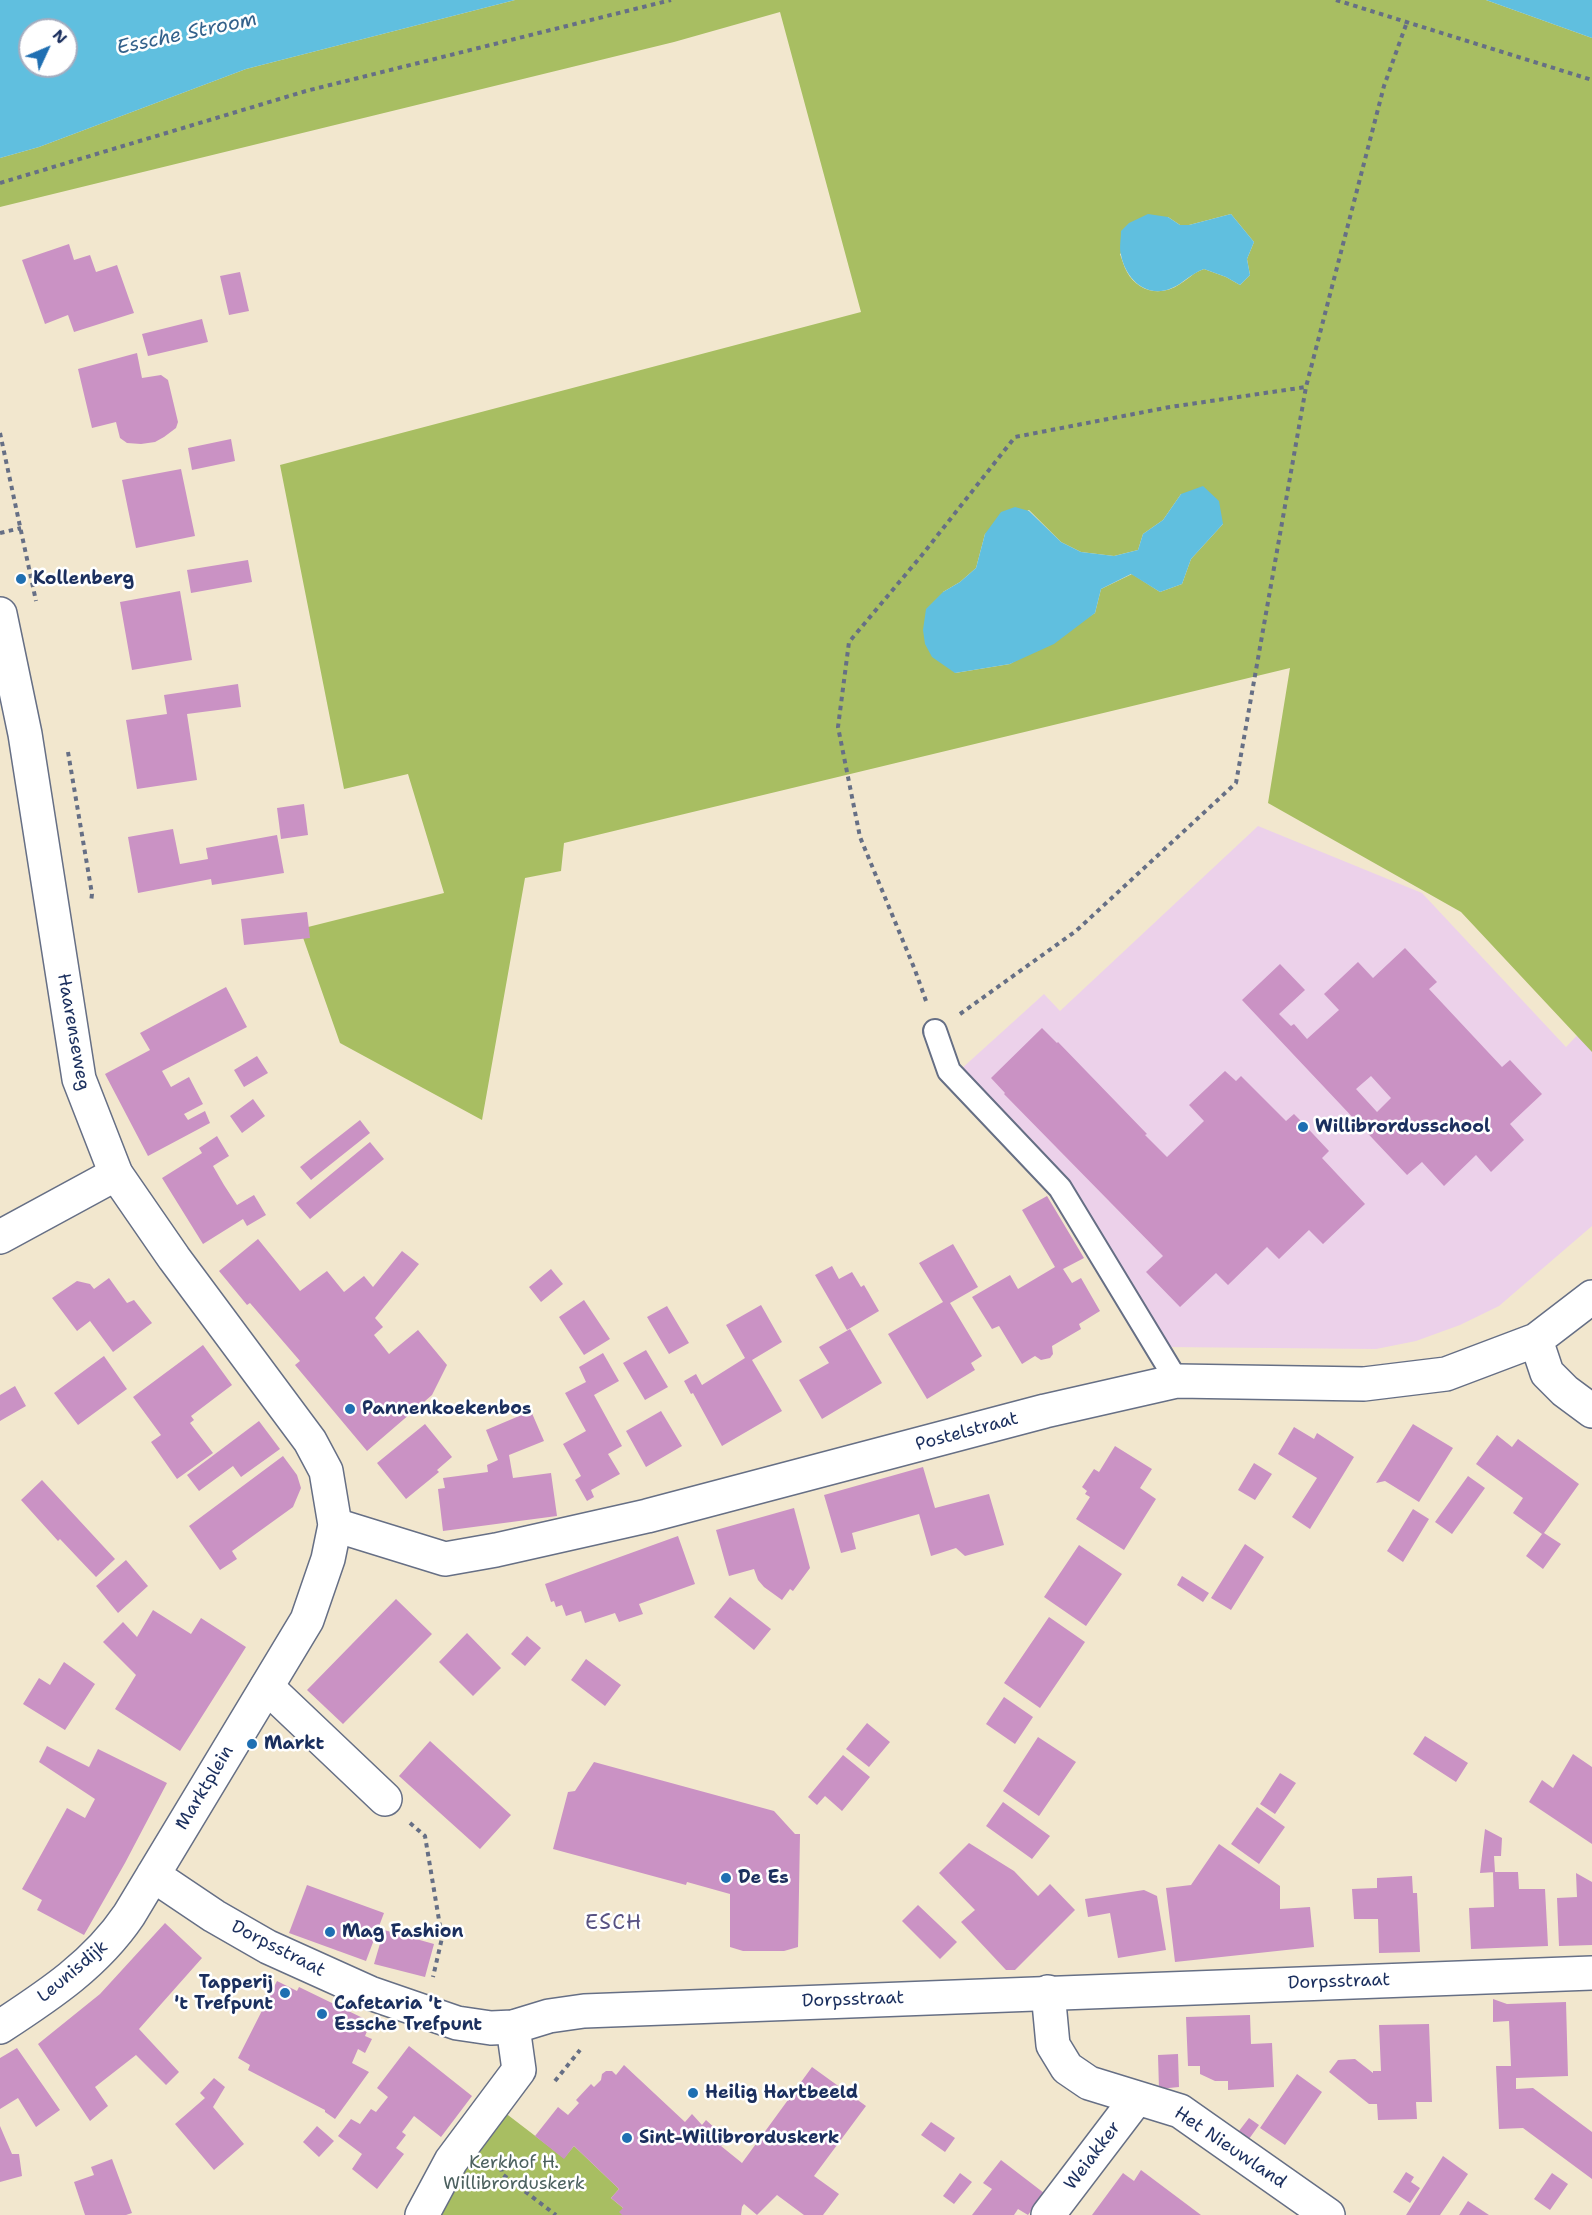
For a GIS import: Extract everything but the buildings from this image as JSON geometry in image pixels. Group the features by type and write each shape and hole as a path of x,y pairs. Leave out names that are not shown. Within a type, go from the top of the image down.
{"street":[{"name":"Haarenseweg","path":"0,614 26,734 79,1079 116,1174 174,1258 310,1441 326,1470 335,1525"},
{"path":"0,1237 116,1174"},
{"name":"Postelstraat","path":"335,1525 445,1559 496,1550 647,1516 1045,1411 1177,1381 1364,1384 1446,1374 1536,1340 1592,1297"},
{"path":"1536,1340 1547,1373 1565,1391 1592,1411"},
{"path":"335,1525 328,1559 307,1620 267,1687 385,1799"},
{"name":"Marktplein","path":"153,1875 267,1687"},
{"name":"Dorpsstraat","path":"153,1875 214,1916 268,1947 370,1993 424,2013 457,2023 491,2028 513,2027 549,2016 584,2011 1592,1973"},
{"name":"Leunisdijk","path":"0,2027 45,1998 94,1958 114,1937 153,1875"},
{"name":"Het Nieuwland","path":"1048,1992 1053,2045 1067,2068 1089,2083 1180,2110 1328,2215"},
{"path":"422,2215 451,2161 519,2070 513,2027"},
{"name":"Weiakker","path":"1048,2215 1137,2098"}],"lane":[{"path":"935,1031 949,1071 1060,1188 1177,1381"}],"path":[{"path":"0,183 306,92 671,0"},
{"path":"1336,0 1592,80"},
{"path":"1306,387 1170,407 1015,436 922,555 849,642 838,727 860,837 915,970 935,1031 1076,931 1236,783 1306,387 1384,86 1407,22"},
{"path":"0,533 21,528"},
{"path":"385,1799 425,1836 442,1938 424,2013"},
{"path":"549,2089 584,2044 584,2011"},
{"path":"505,2150 500,2158 502,2174 556,2215"}],"shaded area":[{"name":"Willibrordusschool","path":"1258,826 1422,893 1566,1047 1586,1026 1592,1033 1592,1226 1499,1306 1460,1325 1416,1341 1376,1349 1166,1347 960,1070 1044,994 1060,1011"}],"green space":[{"path":"515,0 1486,0 1592,38 1592,1052 1461,912 1268,803 1290,668 564,843 561,871 525,878 482,1120 340,1043 300,929 444,893 408,774 344,789 280,465 861,312 780,12 674,42 0,207 0,158 39,147 246,69","holes":["1231,214 1254,242 1247,259 1250,275 1240,285 1204,269 1173,288 1158,291 1137,284 1127,272 1120,254 1168,217 1180,225 1189,225","1181,494 1223,524 1191,559 1182,584 1160,592 1132,574 1101,589 1095,613 1010,664 955,673 943,592 960,582 976,568 985,534 1029,510 1061,542 1081,552 1114,556 1138,550 1143,534 1163,520"]},
{"name":"Kerkhof H. Willibrorduskerk","path":"504,2112 564,2158 574,2146 619,2189 611,2198 623,2208 622,2215 438,2215 459,2175"}],"water":[{"name":"Essche Stroom","path":"0,0 515,0 246,69 39,147 0,158"},
{"path":"1486,0 1592,0 1592,38"},
{"path":"1148,214 1168,217 1180,225 1189,225 1231,214 1254,242 1247,259 1250,275 1240,285 1204,269 1163,291 1146,289 1139,285 1128,272 1121,255 1121,231 1129,223"},
{"path":"1203,486 1219,501 1223,524 1191,559 1182,584 1160,592 1131,574 1101,589 1095,613 1054,644 1010,664 955,673 932,657 925,644 923,630 926,609 943,592 960,582 976,568 985,534 1001,512 1015,507 1029,511 1061,542 1081,552 1114,556 1138,550 1143,534 1163,520 1181,494"}],"place":[{"name":"Kollenberg","path":"21,579"},
{"name":"Willibrordusschool","path":"1303,1127"},
{"name":"Pannenkoekenbos","path":"350,1409"},
{"name":"Markt","path":"252,1744"},
{"name":"De Es","path":"726,1878"},
{"name":"Mag Fashion","path":"330,1932"},
{"name":"Tapperij 't Trefpunt","path":"285,1993"},
{"name":"Cafetaria 't Essche Trefpunt","path":"322,2014"},
{"name":"Heilig Hartbeeld","path":"693,2093"},
{"name":"Sint-Willibrorduskerk","path":"627,2138"}],"district":[{"name":"ESCH","path":"614,1924"}]}
